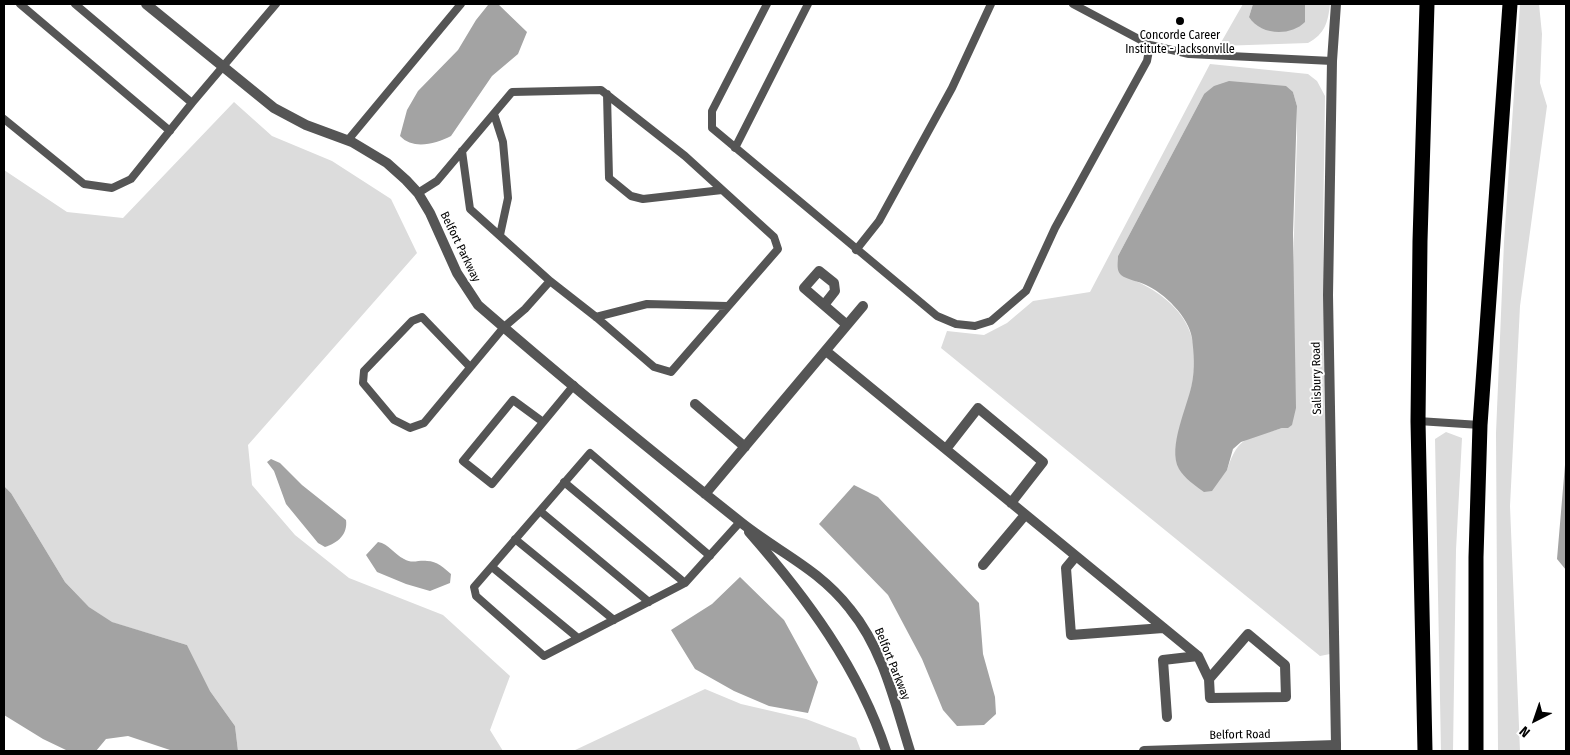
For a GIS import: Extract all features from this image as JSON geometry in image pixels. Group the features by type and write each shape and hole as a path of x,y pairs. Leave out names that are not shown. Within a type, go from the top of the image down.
{"highway":[{"path":"1424,751 1418,421 1420,241 1427,4"},
{"path":"1476,751 1476,557 1480,425 1510,4"}],"street":[{"name":"Belfort Parkway","path":"146,4 274,108 288,117 348,140 387,163 418,193 430,213 468,292 478,305 740,522 812,571 850,610 875,650 910,751"},
{"name":"Salisbury Road","path":"1336,4 1332,60 1328,295 1336,748"},
{"path":"824,305 847,325"},
{"path":"706,494 863,306"},
{"path":"826,351 1198,656 1209,678 1210,698 1286,698 1285,665 1248,634 1209,678"},
{"path":"695,404 745,447"},
{"path":"946,449 978,408 1043,462 1011,503"},
{"path":"983,565 1026,515"},
{"name":"Belfort Parkway","path":"740,522 793,584 836,645 860,688 886,751"},
{"path":"1076,556 1066,568 1071,635 1163,628"},
{"path":"1167,717 1163,660 1198,656"},
{"name":"Belfort Road","path":"1144,751 1336,748"}],"lane":[{"path":"74,4 192,103"},
{"path":"4,119 84,184 112,188 131,179 192,103 276,4"},
{"path":"348,140 461,4"},
{"path":"767,4 712,111 712,128 937,316 956,324 975,326 991,321 1026,291 1055,228 1147,61 1150,45"},
{"path":"735,148 808,4"},
{"path":"856,250 879,222 952,88 991,4"},
{"path":"1072,4 1150,45 1189,54 1332,60"},
{"path":"23,5 170,131"},
{"path":"418,193 437,181 512,92 601,90 685,156 774,238 778,249 671,372 654,367 596,317 550,281 470,209 462,152"},
{"path":"607,94 609,178 631,196 643,199 722,190"},
{"path":"494,114 503,142 508,198 500,235"},
{"path":"470,367 422,317 412,321 364,371 363,383 394,420 410,428 424,423 504,327 525,309 550,281"},
{"path":"596,317 647,304 727,306"},
{"path":"543,422 513,400 463,461 492,484 574,385"},
{"path":"1418,421 1480,425"},
{"path":"710,556 590,452 474,587 476,596 544,656 685,583 710,556 740,522"},
{"path":"564,482 685,583"},
{"path":"540,511 649,602"},
{"path":"515,539 614,620"},
{"path":"492,567 578,638"}],"shaded area":[{"path":"498,4 527,32 518,54 492,76 451,136 424,144 411,143 405,140 400,136 407,110 418,91 458,50 476,20 488,5"},
{"path":"1243,4 1253,4 1249,17 1305,22 1305,4 1330,4 1325,27 1318,36 1308,43 1219,46"},
{"path":"1253,4 1305,4 1305,22 1299,27 1284,32 1268,30 1254,23 1249,17"},
{"path":"1520,4 1539,4 1542,34 1540,83 1547,106 1520,306 1510,506 1520,751 1498,751 1496,433 1504,242"},
{"path":"1210,64 1308,74 1317,81 1325,96 1323,230 1330,654 1320,656 941,348 947,331 984,335 1007,323 1033,301 1090,292","holes":["1293,92 1297,106 1288,428 1282,428 1246,440 1236,450 1227,470 1176,458 1192,384 1195,363 1194,345 1189,329 1181,315 1156,292 1122,275 1118,256 1204,94"]},
{"path":"1229,81 1286,86 1293,92 1297,106 1293,233 1296,408 1292,425 1288,428 1282,428 1241,442 1233,449 1227,470 1212,491 1204,492 1190,482 1179,469 1175,450 1194,372 1190,330 1181,314 1168,300 1153,289 1126,278 1119,273 1118,256 1204,94 1214,86"},
{"path":"234,102 272,136 332,161 391,199 417,253 248,445 252,485 295,535 349,578 443,615 510,676 490,730 503,751 238,751 235,726 210,691 187,645 111,622 89,607 65,582 11,493 4,486 4,170 67,212 123,218"},
{"path":"1446,432 1462,438 1456,550 1453,751 1441,751 1435,439"},
{"path":"1566,453 1566,570 1557,559"},
{"path":"271,459 280,463 302,485 346,520 344,534 338,540 325,547 318,543 286,504 274,471 267,462"},
{"path":"854,485 878,497 979,603 983,654 995,697 996,714 984,725 957,726 943,710 922,659 888,595 819,524"},
{"path":"4,486 11,493 65,582 89,607 112,622 187,645 210,691 235,726 238,751 173,751 128,736 106,739 96,751 68,751 43,739 4,715"},
{"path":"378,542 400,557 412,562 431,561 443,567 451,574 450,583 430,591 406,584 377,572 366,555"},
{"path":"740,577 784,620 818,682 808,713 769,706 734,691 695,669 671,630 712,604"},
{"path":"705,689 741,704 806,719 856,738 861,751 573,751"}],"place":[{"name":"Concorde Career Institute - Jacksonville","path":"1180,21"}]}
